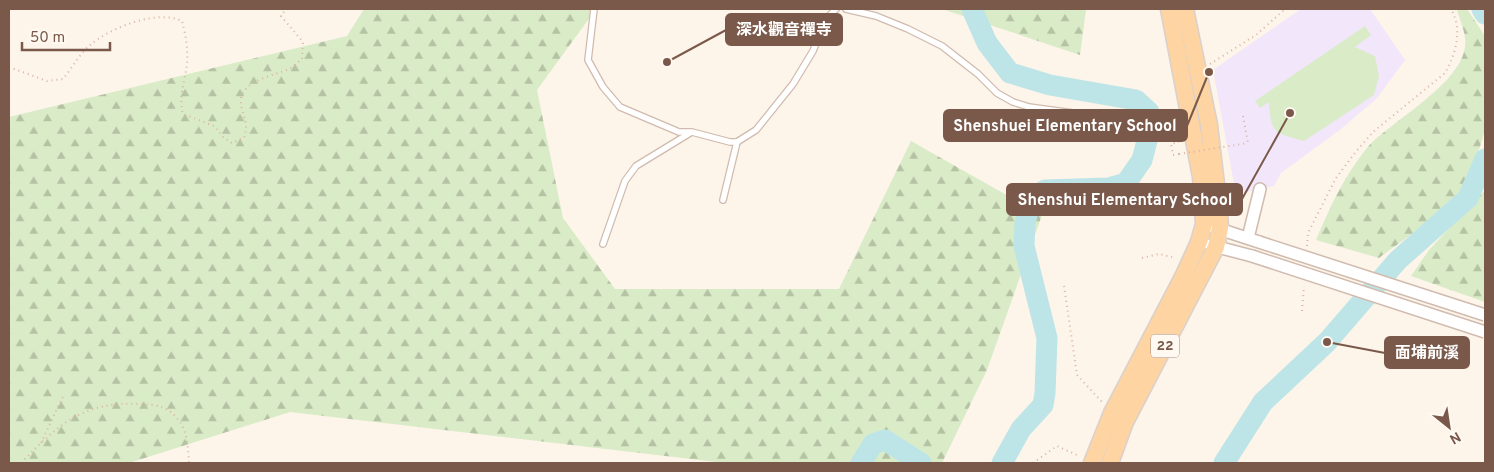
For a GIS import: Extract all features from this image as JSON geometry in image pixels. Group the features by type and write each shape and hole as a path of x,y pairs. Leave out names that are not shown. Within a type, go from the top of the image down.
{"main road":[{"name":"22","path":"1092,463 1112,413 1190,262 1199,242 1204,224 1201,178 1187,136 1170,9"},
{"name":"22","path":"1110,463 1125,422 1216,247 1220,228 1209,125 1185,9"}],"street":[{"path":"1254,240 1260,189"},
{"path":"1204,224 1485,315"},
{"path":"1199,242 1252,256 1485,332"}],"lane":[{"path":"594,9 588,60 603,87 620,107 637,116 679,132 692,132 730,142 738,142 756,130 793,84 813,51 825,20 836,9"},
{"path":"846,9 884,19 942,46 978,74 997,93 1013,102 1029,107 1187,136 1209,125"},
{"path":"604,244 625,181 636,166 692,132"},
{"path":"723,200 738,142"}],"path":[{"path":"9,67 47,81 63,79 89,46 115,28 139,21 172,17 182,22 186,35 187,63 180,105 183,114 214,126 224,138 232,143 244,138 248,126 241,100 244,92 263,77 290,68 302,59 303,42 281,16 286,9"},
{"path":"1198,72 1256,35 1285,9"},
{"path":"1306,253 1308,233 1336,178 1354,154 1374,132 1445,72 1452,61 1458,39 1455,16 1451,9"},
{"path":"1187,136 1171,144 1173,156 1248,143 1244,116"},
{"path":"1142,258 1159,254 1190,262"},
{"path":"1302,311 1304,282"},
{"path":"1064,286 1077,375 1112,413"},
{"path":"40,445 64,394"},
{"path":"21,463 62,424 88,410 114,403 162,406 181,422 185,432 189,463"},
{"path":"1033,463 1057,446 1092,463"}],"shaded area":[{"path":"1301,9 1370,9 1405,60 1377,98 1341,129 1281,173 1274,186 1236,194 1213,70"}],"green space":[{"path":"364,9 596,9 537,90 563,218 615,289 839,289 911,141 1042,215 987,370 942,463 725,463 290,412 129,463 9,463 9,117 347,36"},
{"path":"942,9 1086,9 1080,55"},
{"path":"1457,9 1467,9 1485,36 1485,128 1476,159 1462,189 1447,207 1379,258 1316,240 1344,181 1367,148 1443,84 1456,69 1463,54 1465,38"},
{"path":"1365,26 1371,35 1355,47 1375,56 1379,76 1374,95 1304,141 1276,131 1271,120 1269,102 1260,108 1255,101"},
{"path":"1485,190 1485,302 1411,276 1429,250"}],"waterway":[{"path":"972,9 987,43 1010,73 1050,85 1136,100 1149,112 1150,129 1142,160 1126,183 1108,188 1045,190 1031,198 1025,223 1024,246 1047,338 1045,393 1043,405 1021,429 1002,463"},
{"path":"1482,9 1485,14"},
{"path":"1224,463 1263,402 1327,342 1398,260 1468,198 1485,159"},
{"path":"861,463 873,444 885,440 921,463"}],"place":[{"name":"深水觀音禪寺","path":"667,62"},
{"name":"Shenshuei Elementary School","path":"1209,72"},
{"name":"Shenshui Elementary School","path":"1290,113"},
{"name":"面埔前溪","path":"1327,342"}]}
